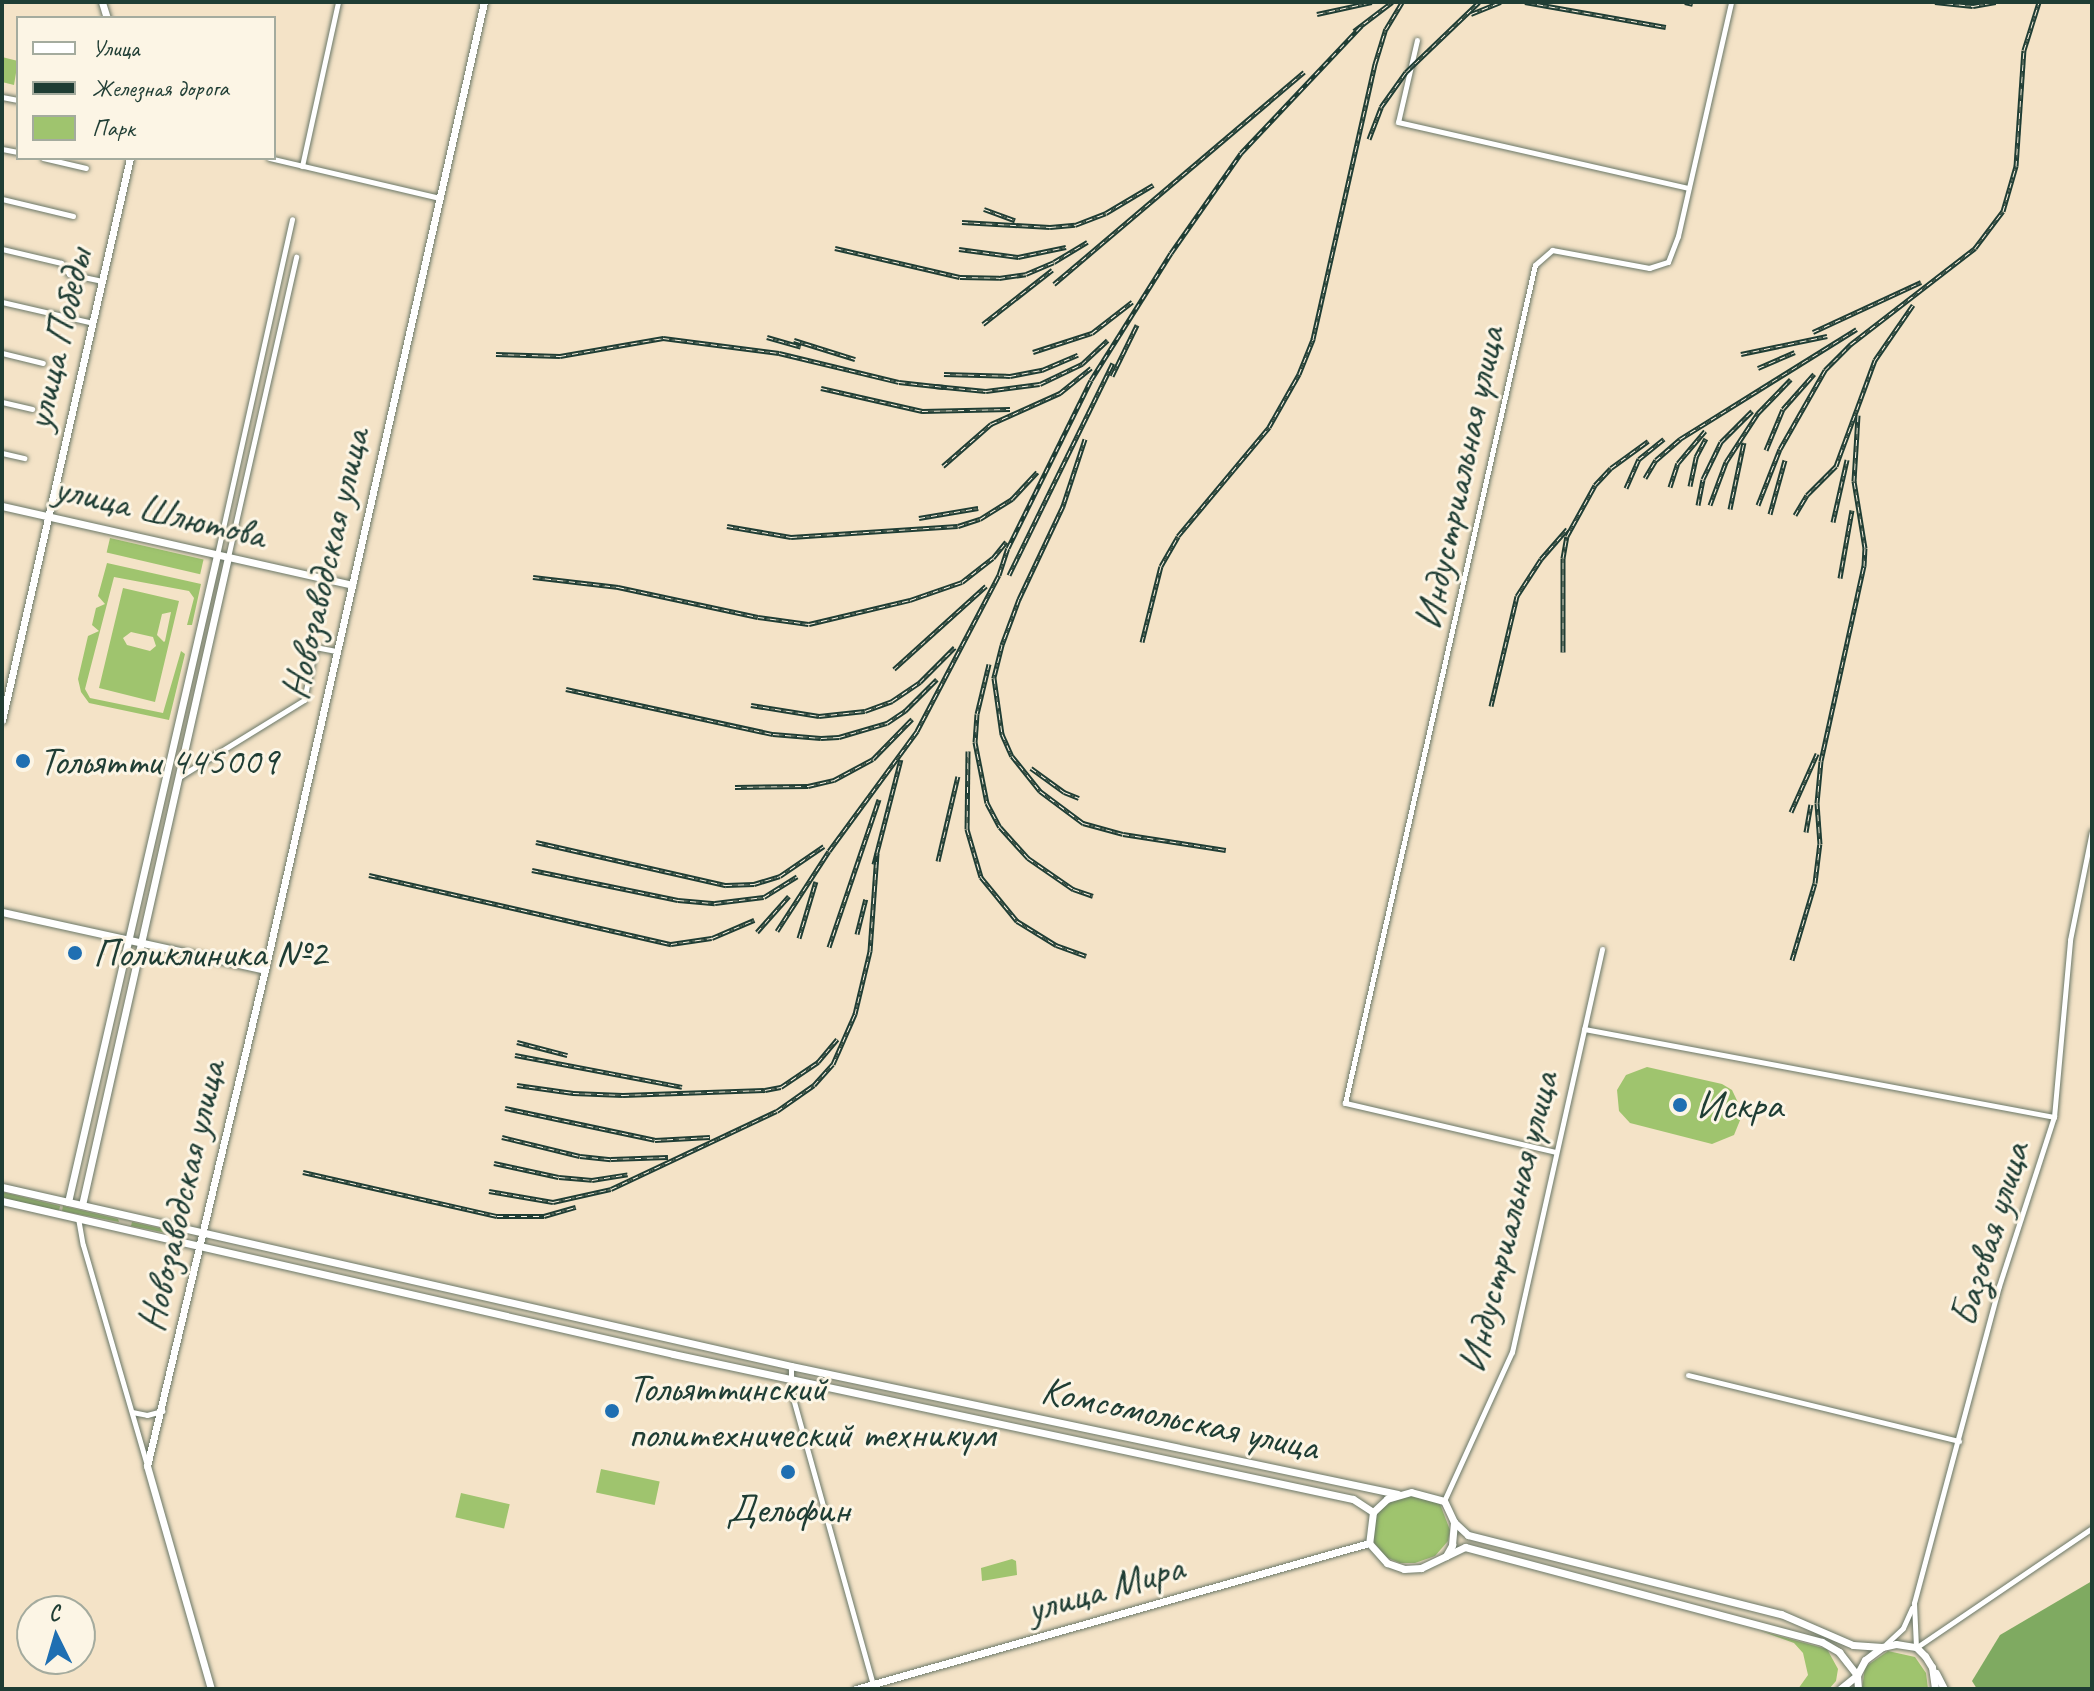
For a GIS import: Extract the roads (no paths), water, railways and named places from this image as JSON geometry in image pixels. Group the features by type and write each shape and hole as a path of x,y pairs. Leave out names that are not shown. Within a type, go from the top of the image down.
{"main road":[{"name":"Новозаводская улица","path":"147,1466 265,970 484,2"},
{"name":"улица Победы","path":"2,719 130,160"},
{"name":"улица Шлютова","path":"2,506 352,585"},
{"path":"68,1202 131,940 217,555"},
{"path":"82,1205 228,557"},
{"path":"2,912 265,970"},
{"name":"Комсомольская улица","path":"2,1187 791,1366 1398,1494"},
{"name":"Комсомольская улица","path":"2,1201 478,1309 1353,1499 1373,1512"},
{"path":"124,1228 127,1215"},
{"path":"372,1284 375,1271"},
{"path":"478,1309 481,1295"},
{"path":"930,1407 934,1395"},
{"path":"1156,1457 1160,1445"},
{"path":"147,1466 211,1689"},
{"path":"1858,1689 1857,1675 1831,1646 1806,1638 1465,1547 1421,1568 1404,1569 1387,1563 1369,1543 1373,1512 1398,1494 1421,1492 1444,1501 1454,1522 1468,1535 1810,1624 1853,1645 1916,1647 1944,1689"},
{"path":"1446,1556 1452,1545 1454,1522"},
{"name":"улица Мира","path":"856,1689 874,1687 1369,1543"},
{"path":"1806,1638 1810,1624"},
{"path":"1840,1689 1857,1675 1865,1660 1882,1647"},
{"path":"1932,1667 1935,1689"}],"street":[{"path":"302,166 338,2"},
{"name":"Индустриальная улица","path":"1556,1152 1345,1103 1535,265 1552,250 1649,268 1663,265 1673,251 1731,2"},
{"path":"1417,40 1398,122 1688,188"},
{"path":"52,160 86,168"},
{"path":"276,160 440,199"},
{"path":"2,199 73,216"},
{"path":"217,555 292,219"},
{"path":"2,249 61,263 69,274 102,281"},
{"path":"228,557 296,257"},
{"path":"2,302 93,323"},
{"path":"2,353 43,363"},
{"path":"2,402 32,409"},
{"path":"2,453 24,458"},
{"path":"179,777 304,700 315,647 335,651"},
{"name":"Базовая улица","path":"1916,1647 1914,1603 1999,1286 2054,1117 2070,940 2092,831"},
{"name":"Индустриальная улица","path":"1444,1501 1512,1352 1602,949"},
{"path":"1584,1029 2054,1117"},
{"path":"78,1218 83,1245 147,1466"},
{"path":"791,1366 788,1376 874,1687"},
{"path":"1688,1375 1959,1441"},
{"path":"132,1412 147,1415 162,1411"},
{"path":"1916,1647 2092,1528"},
{"path":"1882,1647 1903,1628 1914,1603"}],"railway":[{"path":"1317,14 1372,2"},
{"path":"1354,31 1392,2"},
{"path":"1142,642 1161,566 1178,536 1269,427 1299,374 1313,339 1375,64 1386,29 1402,2"},
{"path":"1369,139 1381,107 1406,72 1479,2"},
{"path":"1471,14 1501,2"},
{"path":"1525,2 1666,27"},
{"path":"1685,2 1693,4"},
{"path":"1935,2 1973,6 1996,2"},
{"path":"1758,505 1780,449 1825,370 1851,344 1975,248 2003,211 2016,166 2024,50 2039,2"},
{"path":"777,931 829,851 917,731 999,575 1008,548 1091,380 1171,253 1241,153 1361,26"},
{"path":"1054,284 1304,72"},
{"path":"962,222 1050,227 1075,225 1106,213 1153,185"},
{"path":"984,209 1015,220"},
{"path":"835,248 960,277 999,278 1026,274 1087,242"},
{"path":"959,249 1018,257 1066,247"},
{"path":"983,324 1052,270"},
{"path":"1813,332 1921,282"},
{"path":"1033,352 1092,333 1132,302"},
{"path":"1795,515 1807,495 1836,466 1875,360 1913,305"},
{"path":"1112,376 1137,325"},
{"path":"1645,478 1656,460 1680,439 1857,329"},
{"path":"1741,354 1827,336"},
{"path":"767,337 801,347"},
{"path":"496,354 560,356 663,338 779,353 899,382 944,387"},
{"path":"794,340 855,359"},
{"path":"935,386 986,391 1040,384 1082,364 1108,340"},
{"path":"1758,368 1795,352"},
{"path":"944,374 1010,376 1042,370 1078,355"},
{"path":"1009,575 1113,363"},
{"path":"943,466 991,424 1060,393 1091,368"},
{"path":"1766,450 1783,409 1814,374"},
{"path":"1710,505 1726,462 1758,413 1791,379"},
{"path":"821,388 922,411 1010,409"},
{"path":"1698,505 1703,479 1721,442 1752,411"},
{"path":"1792,960 1815,883 1820,844 1817,803 1821,761 1864,566 1865,548 1854,481 1858,415"},
{"path":"1670,487 1678,463 1705,431"},
{"path":"1690,486 1696,457 1706,438"},
{"path":"1085,439 1063,506 1019,599 1002,645 994,678 1002,734 1012,756 1040,791 1083,823 1123,834 1226,850"},
{"path":"1626,488 1639,459 1664,439"},
{"path":"1563,652 1563,558 1567,536 1595,485 1611,468 1648,441"},
{"path":"1730,509 1744,442"},
{"path":"1770,514 1785,460"},
{"path":"1833,522 1847,460"},
{"path":"727,526 791,537 958,526 980,519 1012,499 1037,472"},
{"path":"919,518 978,508"},
{"path":"1840,578 1852,510"},
{"path":"1491,706 1517,596 1541,559 1567,529"},
{"path":"533,577 618,587 758,617 809,624 910,600 962,582 993,558 1006,542"},
{"path":"894,669 986,586"},
{"path":"751,705 819,716 865,711 892,701 920,682 955,647"},
{"path":"989,664 977,714 975,742 987,803 1000,827 1028,858 1073,889 1093,896"},
{"path":"566,689 773,734 821,738 839,737 887,723 905,711 937,679"},
{"path":"735,787 808,786 834,780 873,759 912,719"},
{"path":"968,751 967,829 981,877 1017,921 1056,945 1086,956"},
{"path":"1791,812 1817,754"},
{"path":"874,864 901,759"},
{"path":"1031,768 1064,792 1079,798"},
{"path":"938,861 958,776"},
{"path":"829,947 879,799"},
{"path":"1806,832 1811,804"},
{"path":"536,842 726,885 754,884 780,876 824,846"},
{"path":"489,1191 553,1202 611,1189 777,1111 814,1085 833,1064 855,1014 870,951 877,853"},
{"path":"532,870 678,900 715,903 764,897 797,876"},
{"path":"369,875 671,944 712,938 754,920"},
{"path":"799,938 816,881"},
{"path":"757,932 789,896"},
{"path":"857,934 866,899"},
{"path":"517,1085 573,1093 623,1095 765,1090 781,1087 818,1062 837,1039"},
{"path":"517,1042 567,1055"},
{"path":"515,1055 682,1087"},
{"path":"505,1108 655,1140 710,1137"},
{"path":"502,1137 580,1156 611,1159 668,1157"},
{"path":"494,1163 559,1177 592,1180 628,1174"},
{"path":"303,1172 497,1216 544,1216 576,1207"}],"place":[{"name":"Тольятти 445009","path":"23,761"},
{"name":"Поликлиника №2","path":"75,953"},
{"name":"Искра","path":"1680,1105"},
{"name":"Тольяттинский политехнический техникум","path":"612,1411"},
{"name":"Дельфин","path":"788,1472"}]}
